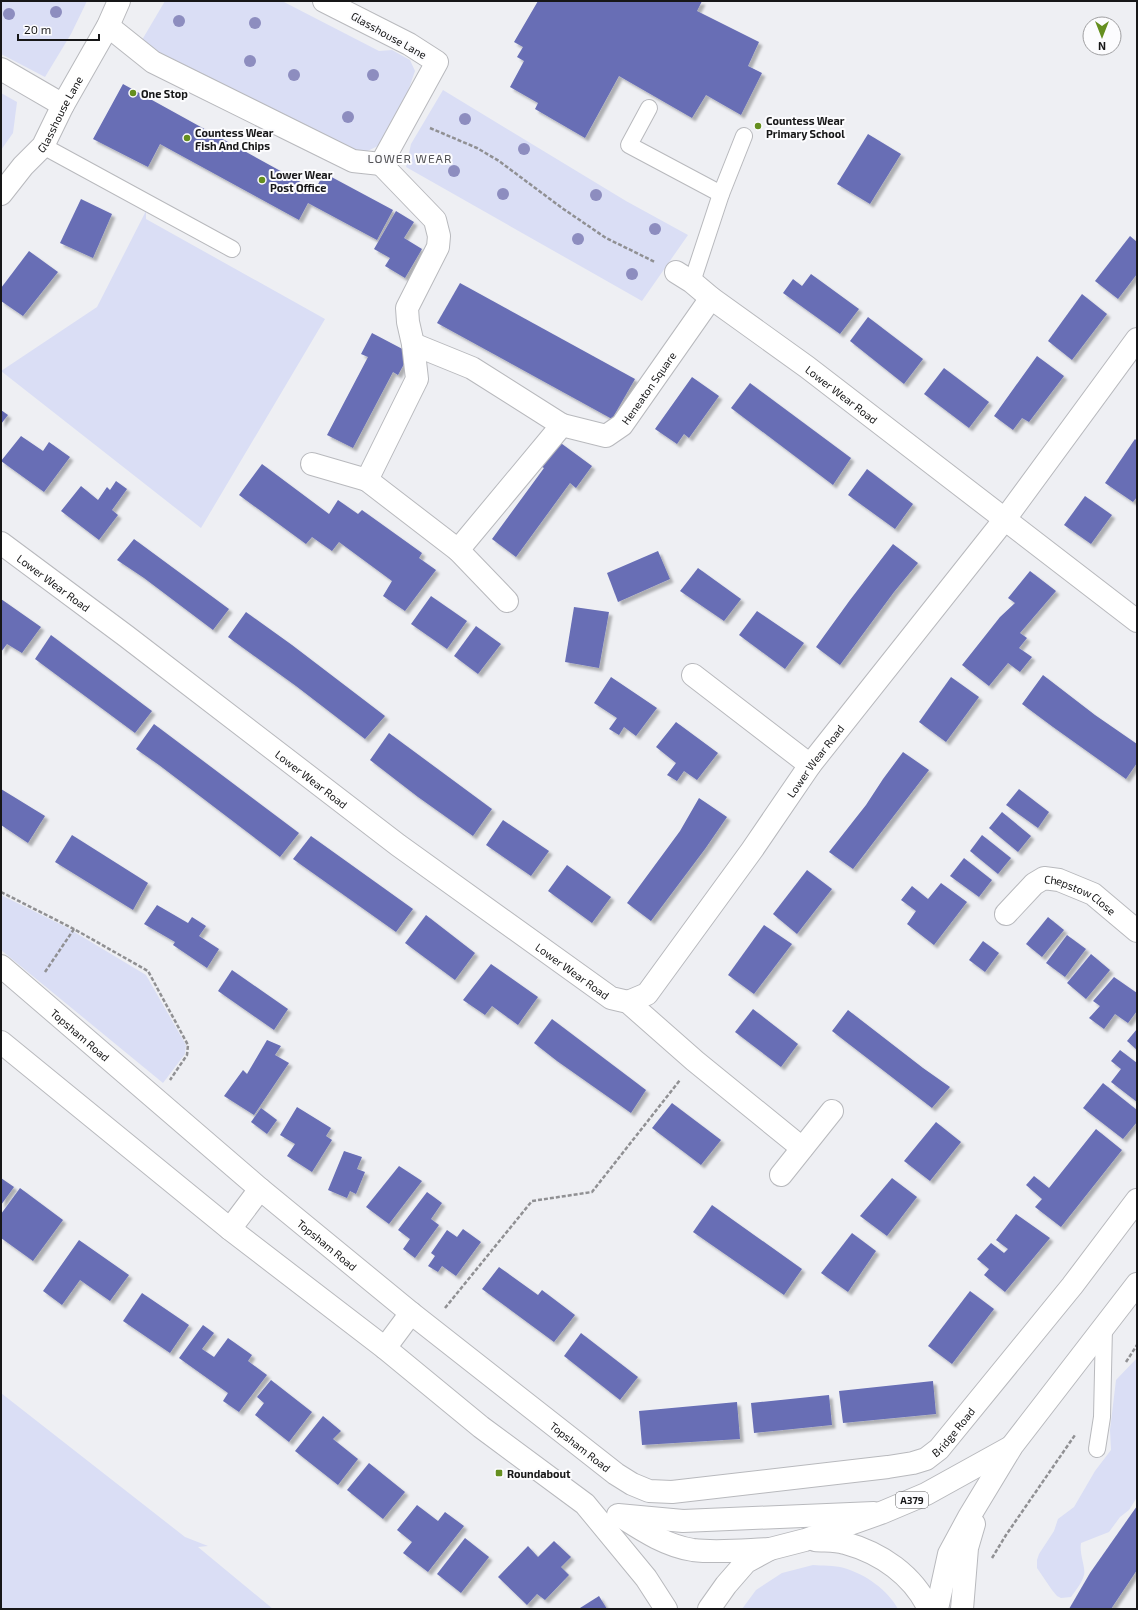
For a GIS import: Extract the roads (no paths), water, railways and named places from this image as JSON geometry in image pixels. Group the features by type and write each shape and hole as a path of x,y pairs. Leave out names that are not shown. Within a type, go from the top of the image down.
{"street":[{"name":"Glasshouse Lane","path":"1,194 23,166 43,146 63,104 108,26 120,1"},
{"name":"Glasshouse Lane","path":"324,1 409,44 437,62 381,164"},
{"path":"108,26 153,62 353,161 381,164 435,220 439,236 438,247 407,308 408,322 414,344 418,379 366,480"},
{"path":"1,70 63,104"},
{"name":"Lower Wear Road","path":"684,277 807,367 1137,621"},
{"name":"Heneaton Square","path":"414,344 472,368 562,425 606,436 622,425 711,298"},
{"name":"Lower Wear Road","path":"628,1002 647,994 747,857 810,765 1005,520 1137,339"},
{"path":"458,550 562,425"},
{"path":"312,464 366,480 458,550 507,601"},
{"name":"Lower Wear Road","path":"1,543 126,636 398,845 611,998 628,1002 695,1061 802,1148"},
{"path":"693,675 810,765"},
{"name":"Chepstow Close","path":"1006,914 1034,884 1044,878 1059,880 1092,894 1137,932"},
{"name":"Topsham Road","path":"1,966 260,1189 411,1313 616,1474 632,1484 649,1491 672,1492"},
{"path":"1,1042 230,1228 385,1348 481,1427 585,1504 646,1578 666,1609"},
{"path":"782,1175 832,1111"},
{"path":"230,1228 260,1189"},
{"name":"Bridge Road","path":"672,1492 888,1467 913,1463 926,1459 939,1449 1072,1286 1137,1200"},
{"name":"A379","path":"937,1609 949,1554 1012,1446 1137,1284"},
{"path":"385,1348 411,1313"},
{"name":"A379","path":"770,1549 805,1540 881,1513 926,1494 1012,1446"},
{"name":"A379","path":"962,1609 967,1548 981,1498"},
{"path":"585,1504 618,1515 683,1521 881,1513"},
{"path":"618,1515 646,1533 693,1550 727,1551 770,1549"},
{"name":"A379","path":"805,1540 844,1542 879,1555 903,1573 915,1585 929,1609"},
{"path":"709,1609 726,1585 746,1562 770,1549"}],"lane":[{"path":"649,108 629,145 721,194"},
{"path":"684,277 721,194 744,136"},
{"path":"43,146 232,250"},
{"path":"1097,1449 1102,1416 1104,1327"}],"place":[{"name":"One Stop","path":"133,93"},
{"name":"Countess Wear Primary School","path":"758,126"},
{"name":"Countess Wear Fish And Chips","path":"187,138"},
{"name":"Lower Wear Post Office","path":"262,180"},
{"name":"Roundabout","path":"499,1473"}],"district":[{"name":"LOWER WEAR","path":"410,158"}]}
